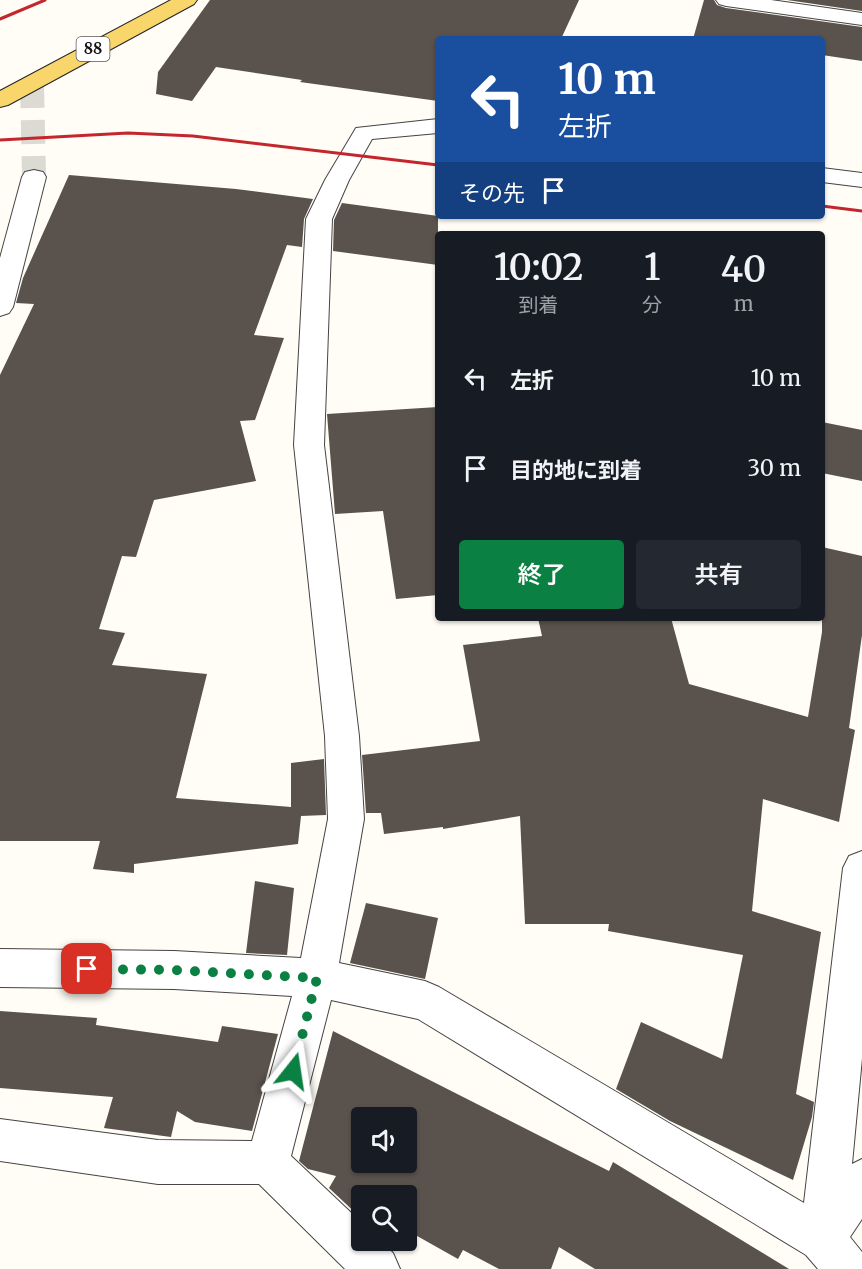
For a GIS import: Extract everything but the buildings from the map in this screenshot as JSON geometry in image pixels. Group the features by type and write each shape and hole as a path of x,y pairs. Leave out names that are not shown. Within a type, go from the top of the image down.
{"main road":[{"name":"88","path":"0,100 187,0"}],"street":[{"path":"726,0 862,19"},
{"path":"268,1163 317,978 346,819 342,736 309,445 319,219 337,180 364,133 435,126"},
{"path":"825,175 862,180"},
{"path":"0,307 34,177"},
{"path":"834,1254 862,868"},
{"path":"0,968 174,970 317,978 425,1001 834,1254"},
{"path":"0,1140 158,1162 268,1163 377,1269"},
{"path":"834,1254 862,1181"}],"tunnel":[{"path":"32,84 34,177"}],"railway":[{"path":"0,19 45,0"},
{"path":"0,140 128,133 193,136 435,165"},
{"path":"825,206 862,211"}],"route":[{"path":"87,969 174,970 317,978 293,1071"}]}
